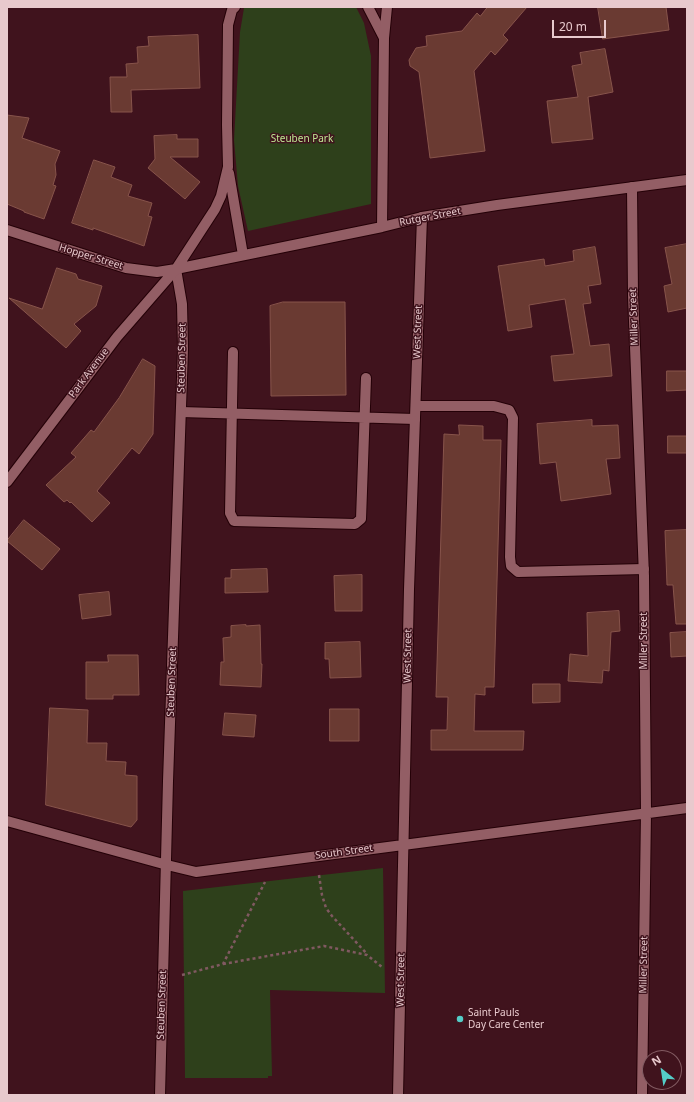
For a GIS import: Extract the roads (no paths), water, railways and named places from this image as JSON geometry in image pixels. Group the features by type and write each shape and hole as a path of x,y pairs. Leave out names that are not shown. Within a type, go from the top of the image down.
{"street":[{"path":"234,7 228,25 228,167 243,255"},
{"path":"368,7 384,38"},
{"path":"382,227 384,38 387,7"},
{"path":"176,269 215,209 221,196 228,167"},
{"name":"Rutger Street","path":"176,269 382,227 422,217 497,205 687,180"},
{"name":"Miller Street","path":"632,187 633,296 644,569 646,813 642,1095"},
{"name":"West Street","path":"398,1095 409,589 422,217"},
{"name":"Hopper Street","path":"7,230 126,268 157,272 176,269"},
{"name":"Steuben Street","path":"160,1095 168,781 183,349 182,304 176,269"},
{"name":"Park Avenue","path":"9,476 116,337 176,269"},
{"path":"233,352 230,513 234,521 355,524 361,519 366,378"},
{"path":"416,406 494,406 509,410 513,418 510,557 511,566 518,572 644,569"},
{"path":"181,412 415,419"},
{"name":"South Street","path":"7,821 196,872 687,808"}],"place":[{"name":"Saint Pauls Day Care Center","path":"460,1019"}],"park label":[{"name":"Steuben Park","path":"302,139"}]}
